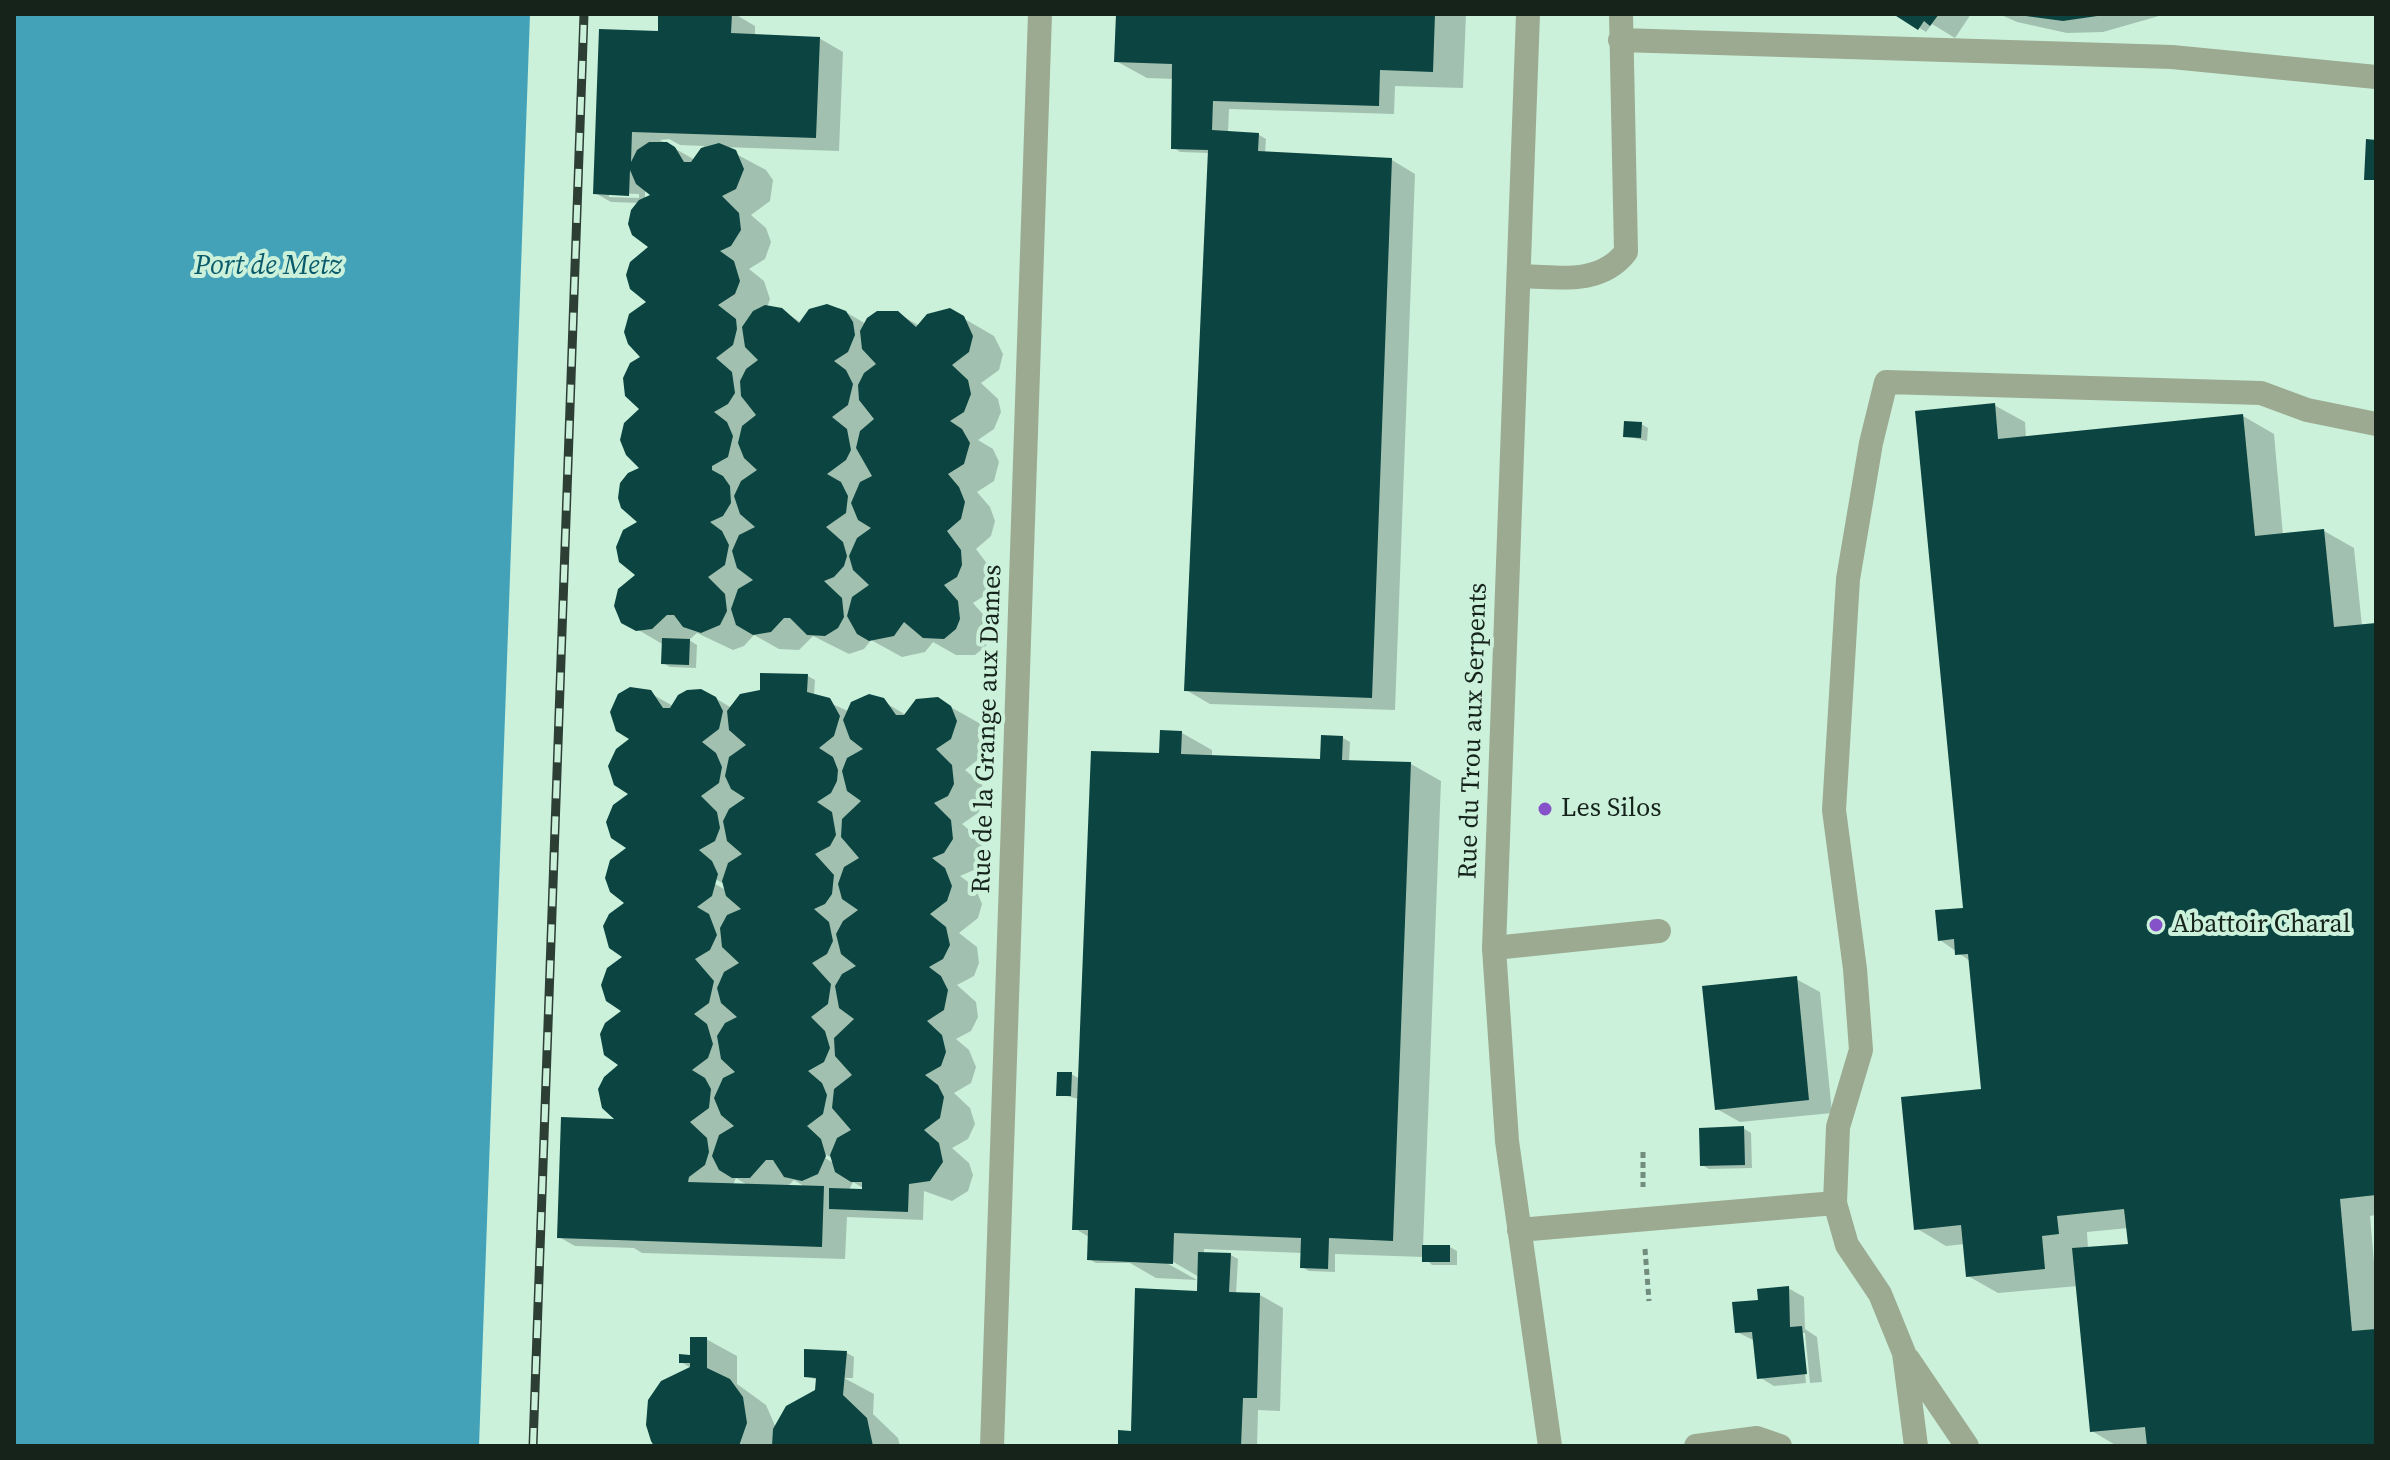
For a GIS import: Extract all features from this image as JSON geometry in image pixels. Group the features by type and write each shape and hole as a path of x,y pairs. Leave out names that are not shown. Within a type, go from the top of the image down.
{"street":[{"name":"Rue de la Grange aux Dames","path":"992,1446 1040,14"},
{"name":"Rue du Trou aux Serpents","path":"1528,14 1494,948 1507,1141 1550,1446"},
{"path":"1519,276 1588,277 1616,264 1626,252 1621,14"},
{"path":"1620,40 2172,57 2376,77"},
{"path":"1967,1446 1904,1353 1880,1294 1847,1245 1835,1203 1838,1127 1861,1050 1855,969 1834,810 1846,609 1871,443 1886,382 2261,393 2307,410 2376,424"},
{"path":"1494,948 1659,931"},
{"path":"1519,1230 1835,1203"},
{"path":"1904,1353 1916,1446"},
{"path":"1696,1446 1757,1438 1780,1446"}],"water":[{"name":"Port de Metz","path":"14,14 530,14 479,1446 14,1446"}],"building":[{"path":"658,14 732,14 731,33 820,37 816,138 632,132 631,162 637,150 649,142 667,142 675,147 684,162 691,162 701,148 719,143 736,150 744,169 736,189 722,196 739,213 741,230 731,246 720,251 734,261 740,281 735,294 718,305 736,319 737,329 733,345 716,358 732,372 735,393 728,404 714,412 727,422 733,436 728,457 712,466 712,470 723,476 730,486 731,503 723,516 710,522 722,531 729,545 725,565 708,577 725,594 727,611 720,625 701,633 683,627 674,615 667,615 652,629 636,631 621,623 614,606 618,589 635,575 619,562 616,547 623,530 637,522 621,508 618,498 620,483 628,473 639,468 626,455 620,440 624,423 639,409 625,396 623,378 630,363 640,357 628,344 624,332 629,314 646,302 630,289 626,275 630,262 648,247 632,235 628,224 631,210 639,200 650,195 636,184 630,170 629,196 593,194 599,29 658,31"},
{"path":"1116,14 1435,14 1433,72 1380,70 1379,106 1213,101 1212,130 1259,133 1258,151 1392,158 1372,698 1184,691 1208,150 1171,149 1172,64 1114,62"},
{"path":"1893,14 1939,14 1930,26 1924,21 1918,30"},
{"path":"2011,14 2104,14 2104,15 2063,21"},
{"path":"2366,139 2376,140 2376,180 2364,180"},
{"path":"827,304 846,311 853,322 855,335 848,352 834,361 846,370 853,384 848,405 832,417 847,429 851,450 846,460 827,474 841,482 848,496 846,513 826,527 843,542 847,556 844,566 834,577 824,581 842,598 844,617 838,628 825,636 807,635 790,618 784,618 771,632 753,635 736,625 731,609 738,589 753,580 737,568 732,551 739,535 755,527 740,514 734,496 741,481 757,470 744,458 738,443 742,426 756,415 741,396 740,381 746,369 758,360 745,347 742,327 753,311 765,305 782,308 799,323 809,309"},
{"path":"950,308 964,316 973,336 969,352 952,365 968,380 971,394 964,412 950,421 962,429 970,443 964,464 948,474 959,487 965,502 961,519 947,531 961,550 962,565 957,577 944,585 958,601 960,619 956,629 944,639 923,638 904,622 894,636 869,641 857,634 847,616 852,597 869,585 853,570 849,556 857,538 871,528 858,520 851,503 860,482 872,476 856,448 860,431 874,419 859,400 858,385 864,373 876,364 862,349 860,331 867,318 877,311 898,311 916,327 927,314"},
{"name":"Abattoir Charal","path":"1995,403 1998,439 2243,414 2255,536 2324,529 2334,627 2376,623 2376,1195 2340,1199 2352,1331 2376,1329 2376,1446 2147,1446 2145,1427 2090,1432 2072,1248 2128,1244 2124,1209 2057,1216 2059,1234 2042,1236 2045,1269 1966,1277 1961,1225 1914,1230 1901,1097 1981,1089 1968,954 1955,955 1954,939 1938,941 1935,910 1963,908 1915,411"},
{"path":"1624,421 1642,422 1641,438 1623,437"},
{"path":"662,638 690,639 689,665 661,664"},
{"path":"760,673 808,674 807,692 830,698 840,716 834,736 819,748 833,757 838,770 837,781 831,793 817,802 832,812 836,835 830,846 815,854 834,875 832,894 825,904 814,909 829,922 833,941 827,954 812,963 831,984 828,1004 811,1017 825,1031 830,1048 824,1062 808,1071 822,1083 827,1095 823,1114 807,1126 821,1139 826,1156 818,1174 802,1181 784,1177 773,1160 766,1160 750,1178 732,1178 719,1170 712,1156 719,1135 734,1126 721,1115 714,1098 723,1078 735,1072 721,1059 717,1036 725,1023 737,1017 721,1003 717,988 724,972 739,963 722,947 720,928 727,915 741,909 726,896 722,881 728,863 742,854 727,841 723,821 729,809 745,798 731,789 725,776 729,757 746,745 729,730 727,711 740,694 760,690"},
{"path":"630,687 651,690 663,708 670,708 678,695 687,690 701,689 716,697 723,711 719,729 702,742 716,753 722,767 719,783 701,796 717,812 720,828 715,841 699,850 712,861 718,874 712,896 697,907 709,914 717,935 710,950 695,959 714,981 709,1003 694,1014 707,1024 713,1044 708,1058 692,1070 705,1078 711,1089 709,1108 690,1122 707,1138 709,1152 705,1165 689,1177 688,1182 824,1186 822,1247 557,1238 561,1117 614,1119 602,1108 598,1089 604,1077 618,1065 604,1055 600,1034 605,1023 621,1011 606,1001 601,985 607,968 622,957 609,948 603,926 609,914 624,903 610,892 605,878 610,860 626,848 611,838 606,822 613,805 628,794 614,785 608,766 616,749 629,739 616,731 610,712 618,694"},
{"path":"869,694 884,698 896,715 904,715 916,699 938,697 951,706 957,721 951,739 936,749 952,765 954,784 948,796 934,803 951,820 953,839 944,853 932,858 945,868 952,886 947,901 930,914 946,927 950,945 943,959 929,967 941,976 948,990 944,1010 927,1021 942,1035 946,1052 941,1066 925,1075 938,1085 944,1097 940,1118 924,1130 939,1143 943,1162 930,1181 909,1184 908,1212 829,1209 829,1188 862,1189 862,1182 851,1182 835,1172 830,1155 837,1138 851,1130 832,1108 834,1089 852,1075 835,1056 834,1038 854,1019 839,1008 835,986 842,974 856,966 841,954 836,934 843,921 858,910 842,899 838,884 844,867 859,858 841,837 842,819 861,801 847,791 842,771 847,758 863,749 850,739 843,720 851,702"},
{"path":"1160,730 1182,731 1181,754 1320,759 1321,735 1343,736 1342,760 1411,762 1393,1241 1329,1238 1328,1269 1300,1268 1301,1238 1174,1233 1173,1264 1087,1260 1088,1230 1072,1230 1091,751 1159,753"},
{"path":"1797,976 1809,1100 1715,1110 1702,986"},
{"path":"1057,1072 1072,1072 1071,1096 1056,1096"},
{"path":"1744,1126 1745,1165 1700,1166 1699,1128"},
{"path":"1422,1245 1450,1245 1450,1262 1422,1262"},
{"path":"1198,1252 1231,1253 1229,1292 1260,1293 1257,1398 1243,1398 1241,1446 1118,1446 1118,1430 1131,1431 1135,1288 1197,1291"},
{"path":"1789,1286 1790,1327 1802,1326 1807,1374 1757,1379 1752,1332 1735,1333 1732,1302 1758,1300 1757,1289"},
{"path":"690,1337 707,1337 707,1368 730,1379 743,1397 747,1423 739,1446 654,1446 651,1441 646,1425 648,1400 661,1381 690,1367 690,1363 679,1363 679,1354 690,1355"},
{"path":"804,1349 847,1351 843,1395 867,1418 873,1446 772,1446 773,1429 786,1406 815,1390 816,1378 804,1377"}],"railway":[{"path":"533,1446 584,14"}],"place":[{"name":"Les Silos","path":"1545,809"},
{"name":"Abattoir Charal","path":"2156,925"}]}
